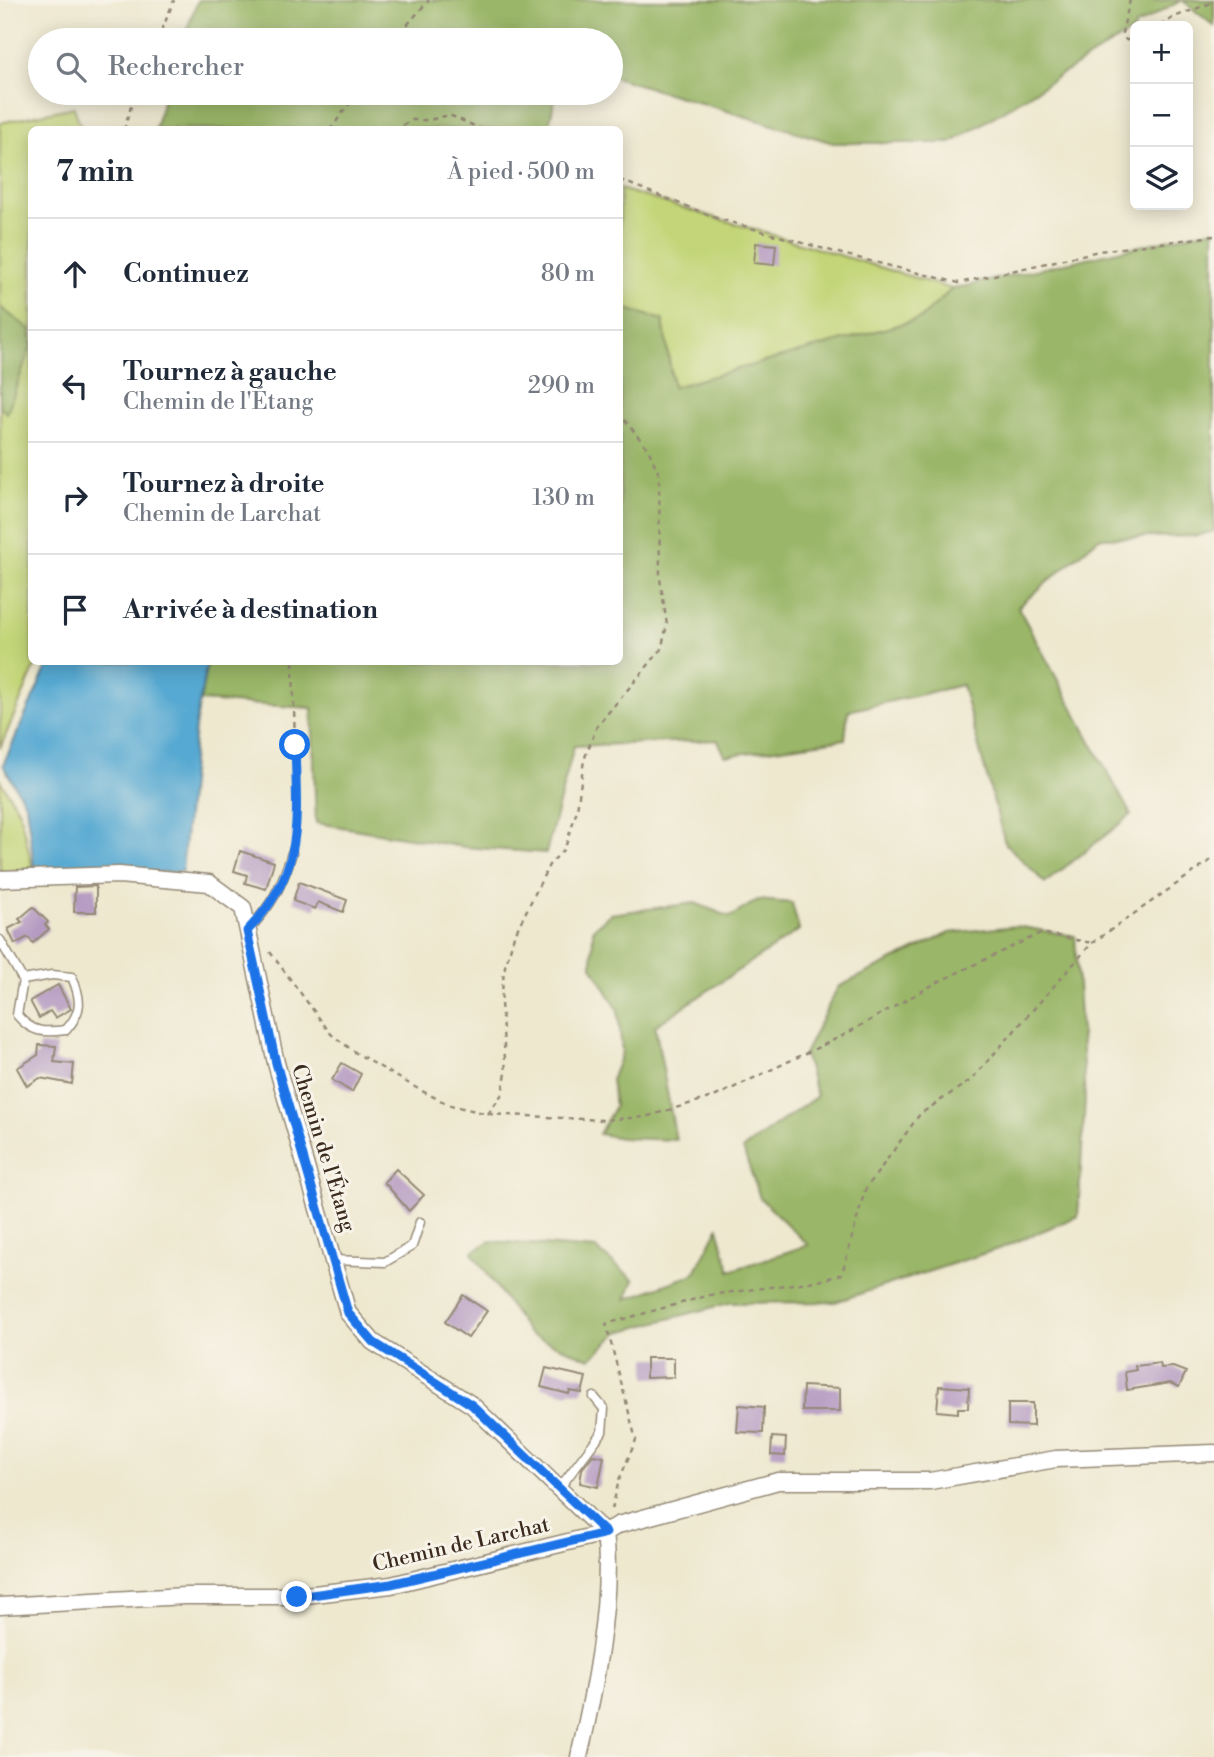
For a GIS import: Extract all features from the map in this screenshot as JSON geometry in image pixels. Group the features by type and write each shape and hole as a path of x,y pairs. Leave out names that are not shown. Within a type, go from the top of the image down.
{"street":[{"name":"Chemin de l'Étang","path":"0,879 119,875 209,883 243,908 276,1063 348,1313 373,1342 472,1405 606,1533"},
{"name":"Chemin de Larchat","path":"0,1606 185,1596 297,1597 391,1584 606,1533 618,1525 778,1480 930,1481 1056,1459 1214,1453"},
{"path":"579,1757 590,1712 609,1564 606,1533"}],"lane":[{"path":"247,931 270,908 283,883 292,853"},
{"path":"0,940 23,980 17,1015 26,1026 41,1033 66,1030 77,1017 79,993 72,977 52,975 23,980"},
{"path":"334,1260 385,1262 412,1246 420,1222"},
{"path":"558,1490 602,1432 604,1409 594,1397"}],"path":[{"path":"163,28 174,0"},
{"path":"404,28 429,0"},
{"path":"1130,0 1122,33 1126,40 1130,40"},
{"path":"1168,21 1214,2"},
{"path":"125,126 131,105"},
{"path":"333,126 348,105"},
{"path":"401,126 412,120 429,120 449,115 475,126"},
{"path":"623,181 716,218 842,254 959,283 1100,251 1214,236"},
{"path":"488,1114 502,1094 506,1073 501,1003 504,970 524,912 549,865 565,848 577,810 584,760 597,726 661,650 667,625 660,579 659,474 648,449 623,418"},
{"path":"292,665 297,834 292,853"},
{"path":"606,1533 619,1480 636,1440 627,1417 606,1324 709,1295 823,1280 842,1274 866,1190 920,1114 971,1080 1092,943 1214,858"},
{"path":"247,931 260,938 308,1007 331,1034 356,1053 450,1105 488,1114 603,1120 646,1117 716,1096 842,1036 938,982 1041,933 1092,943"}],"green space":[{"path":"198,0 1182,0 1144,21 1130,21 1130,32 951,143 833,143 623,80 623,28 188,28"},
{"path":"1182,0 1214,0 1214,26"},
{"path":"162,105 553,105 549,126 156,126"},
{"path":"74,107 80,126 28,126 28,665 36,665 0,748 0,123"},
{"path":"623,190 952,289 920,319 673,387 663,320 623,308"},
{"path":"1214,229 1214,531 1196,536 1099,538 1018,607 1131,815 1045,883 1005,843 962,685 848,711 845,739 725,756 718,740 574,746 546,853 464,847 316,823 312,708 200,701 206,665 623,665 623,308 663,320 673,387 920,319 952,289"},
{"path":"0,307 28,328 28,354 7,413 0,407"},
{"path":"0,780 19,811 33,869 0,872"},
{"path":"758,900 792,903 799,930 655,1026 676,1140 621,1138 599,1134 615,1106 611,1080 622,1052 618,1010 592,966 593,929 610,914 695,903 730,917"},
{"path":"1016,926 1075,936 1085,1099 1078,1216 1001,1248 835,1302 729,1303 619,1332 590,1359 529,1334 472,1252 491,1241 596,1249 634,1280 626,1299 694,1274 718,1228 730,1271 808,1245 760,1198 743,1149 817,1096 804,1054 838,987 949,933"}],"water":[{"path":"48,665 206,665 195,727 182,872 35,873 26,805 3,765"}],"building":[{"path":"756,243 776,245 774,265 754,263"},
{"path":"240,851 274,862 266,889 245,883 247,875 234,871"},
{"path":"299,882 347,900 343,912 318,902 315,909 293,901"},
{"path":"96,886 96,912 74,912 75,887"},
{"path":"33,907 48,922 45,925 49,929 33,943 28,937 15,944 8,929 22,922 19,919"},
{"path":"58,985 71,1009 55,1018 50,1011 39,1018 30,1001"},
{"path":"39,1045 56,1046 54,1062 74,1064 72,1084 40,1078 27,1086 17,1068 38,1055"},
{"path":"342,1063 361,1074 352,1092 332,1080"},
{"path":"396,1169 424,1195 409,1211 384,1182"},
{"path":"463,1295 487,1311 468,1338 445,1322"},
{"path":"646,1358 674,1358 674,1377 646,1378"},
{"path":"1160,1363 1161,1368 1173,1367 1186,1372 1179,1387 1170,1383 1127,1390 1125,1372 1136,1370 1135,1366"},
{"path":"546,1368 586,1377 582,1393 570,1391 569,1394 541,1387"},
{"path":"803,1386 840,1388 840,1411 802,1411"},
{"path":"939,1386 969,1388 968,1408 958,1408 958,1413 937,1411"},
{"path":"1008,1403 1033,1403 1033,1426 1008,1425"},
{"path":"739,1405 764,1407 763,1433 737,1432"},
{"path":"772,1437 786,1438 785,1456 771,1455"},
{"path":"593,1455 604,1457 598,1487 580,1483 582,1469"}],"route":[{"path":"295,745 297,834 283,883 270,908 247,931 276,1063 348,1313 373,1342 472,1405 551,1484 606,1533 391,1584 297,1597"}]}
